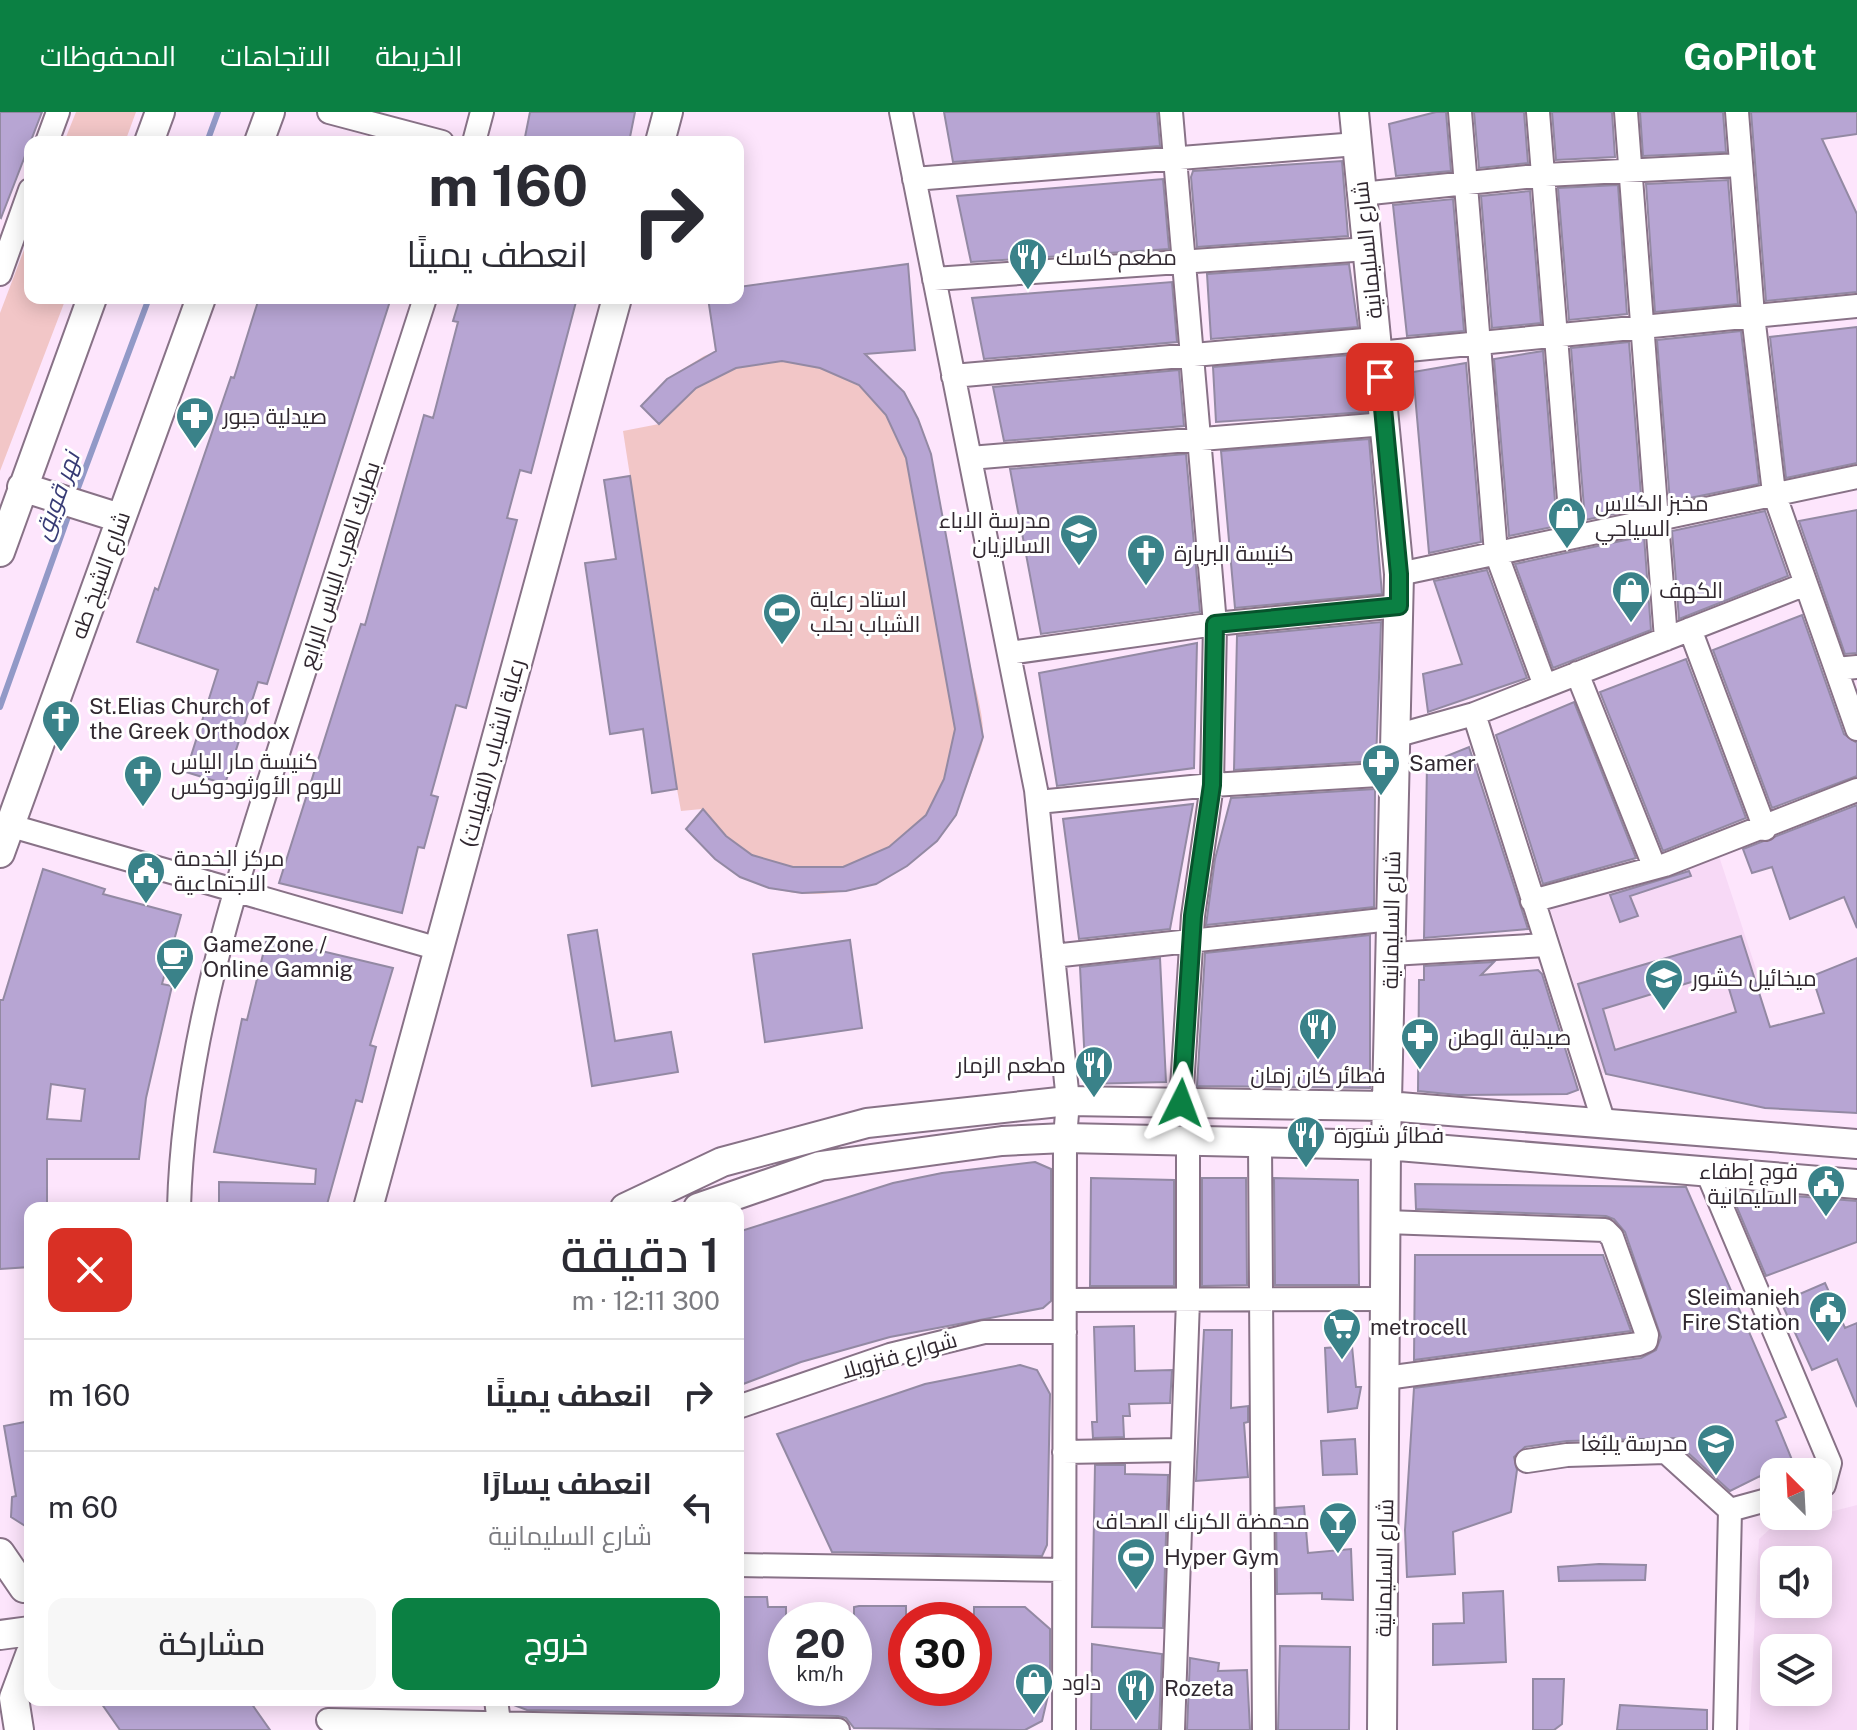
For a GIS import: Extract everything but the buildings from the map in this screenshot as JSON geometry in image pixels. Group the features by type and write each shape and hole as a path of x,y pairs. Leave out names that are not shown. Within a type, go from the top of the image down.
{"main road":[{"path":"151,136 160,112"},
{"path":"261,136 270,112"},
{"path":"662,136 668,112"},
{"name":"شارع السليمانية","path":"1354,112 1399,574 1386,1145 1382,1730"},
{"path":"0,552 90,304"},
{"name":"شارع الشيخ طه","path":"0,853 199,304"},
{"name":"رعاية الشباب (الفيلات)","path":"370,1202 615,304"},
{"path":"22,487 120,518"},
{"path":"638,1202 722,1162 867,1123 1068,1101 1387,1106 1857,1144"},
{"path":"715,1202 820,1166 1002,1141 1065,1138 1386,1145 1857,1184"},
{"path":"0,1553 18,1589"},
{"path":"0,1635 24,1632"},
{"path":"19,1730 7,1696 24,1666"}],"street":[{"path":"49,136 58,112"},
{"path":"329,112 419,136"},
{"path":"476,136 482,112"},
{"path":"901,112 1038,802 1068,1101 1065,1138 1064,1730"},
{"path":"1171,112 1215,624 1212,785 1191,939 1181,1103"},
{"path":"1460,112 1496,553 1545,686"},
{"path":"1538,112 1572,537"},
{"path":"1626,112 1666,639"},
{"path":"1737,112 1753,315 1774,493 1806,584 1846,668 1857,729"},
{"path":"914,179 1357,144"},
{"path":"1361,194 1545,175 1740,165"},
{"path":"0,274 24,207"},
{"path":"934,279 1368,249"},
{"name":"بطريك العرب الياس الرابع","path":"179,1202 180,1167 193,1060 234,890 423,304"},
{"path":"953,376 1192,356 1481,342 1857,306"},
{"path":"970,458 1385,424"},
{"path":"1399,574 1857,477"},
{"path":"1395,736 1474,714 1806,584"},
{"path":"1009,653 1215,624 1399,606"},
{"path":"1690,629 1765,829"},
{"path":"1577,673 1654,866"},
{"path":"1474,714 1604,1123"},
{"path":"1038,802 1212,785 1395,774"},
{"path":"1532,901 1654,866 1765,829 1857,790"},
{"path":"8,825 439,949"},
{"path":"1053,956 1391,919"},
{"path":"1391,954 1546,945"},
{"path":"1173,1730 1188,1300 1188,1143"},
{"path":"1260,1144 1264,1730"},
{"path":"1707,1172 1828,1458"},
{"path":"1386,1222 1605,1230 1612,1237 1647,1335 1646,1341 1639,1344 1386,1378"},
{"path":"1065,1300 1386,1299"},
{"name":"شوارع فنزويلا","path":"744,1405 890,1355 984,1332 1065,1332"},
{"path":"1064,1452 1181,1450"},
{"path":"1527,1461 1567,1455 1666,1452 1730,1510 1725,1730"},
{"path":"1730,1510 1760,1502"},
{"path":"744,1565 1064,1570"},
{"path":"328,1717 498,1711 671,1728 838,1730"}],"shaded area":[{"path":"76,112 136,112 127,136 66,136"},
{"path":"24,250 24,304 64,304 0,471 0,313"},
{"name":"استاد رعاية الشباب بحلب","path":"739,343 904,392 931,454 980,707 983,740 964,792 943,830 913,861 896,873 854,889 804,894 761,884 741,874 686,829 702,809 681,811 677,789 652,793 643,729 610,734 585,563 616,558 604,480 630,476 623,431 659,424 667,379 704,356"},
{"path":"1717,850 1760,981 1756,984 1770,1027 1627,1072 1602,1073 1549,905"},
{"path":"1857,1505 1857,1730 1749,1730 1759,1539 1769,1530 1832,1530 1832,1511"}],"waterway":[{"name":"نهر قويق","path":"209,136 218,112"},
{"name":"نهر قويق","path":"75,496 147,304"},
{"name":"نهر قويق","path":"0,707 70,511"}],"place":[{"name":"مطعم كاسك","path":"1028,291"},
{"name":"صيدلية جبور","path":"195,450"},
{"name":"مخبز الكلاس السياحي","path":"1567,550"},
{"name":"مدرسة الاباء السالزيان","path":"1079,567"},
{"name":"كنيسة البربارة","path":"1146,587"},
{"name":"الكهف","path":"1631,624"},
{"name":"استاد رعاية الشباب بحلب","path":"782,646"},
{"name":"St.Elias Church of the Greek Orthodox","path":"61,753"},
{"name":"Samer","path":"1381,797"},
{"name":"كنيسة مار الياس للروم الأورثودوكس","path":"143,808"},
{"name":"مركز الخدمة الاجتماعية","path":"146,905"},
{"name":"GameZone / Online Gamnig","path":"175,991"},
{"name":"ميخائيل كشور","path":"1664,1012"},
{"name":"فطائر كان زمان","path":"1318,1061"},
{"name":"صيدلية الوطن","path":"1420,1071"},
{"name":"مطعم الزمار","path":"1094,1099"},
{"name":"فطائر شتورة","path":"1306,1169"},
{"name":"فوج إطفاء السليمانية","path":"1826,1218"},
{"name":"Sleimanieh Fire Station","path":"1828,1344"},
{"name":"metrocell","path":"1342,1361"},
{"name":"مدرسة يلبُغا","path":"1716,1477"},
{"name":"محمضة الكرنك الصحاف","path":"1338,1555"},
{"name":"Hyper Gym","path":"1136,1591"},
{"name":"داود","path":"1034,1716"},
{"name":"Rozeta","path":"1136,1722"}],"route":[{"path":"1181,1103 1193,916 1212,785 1215,624 1399,606 1399,574 1380,377"}]}
